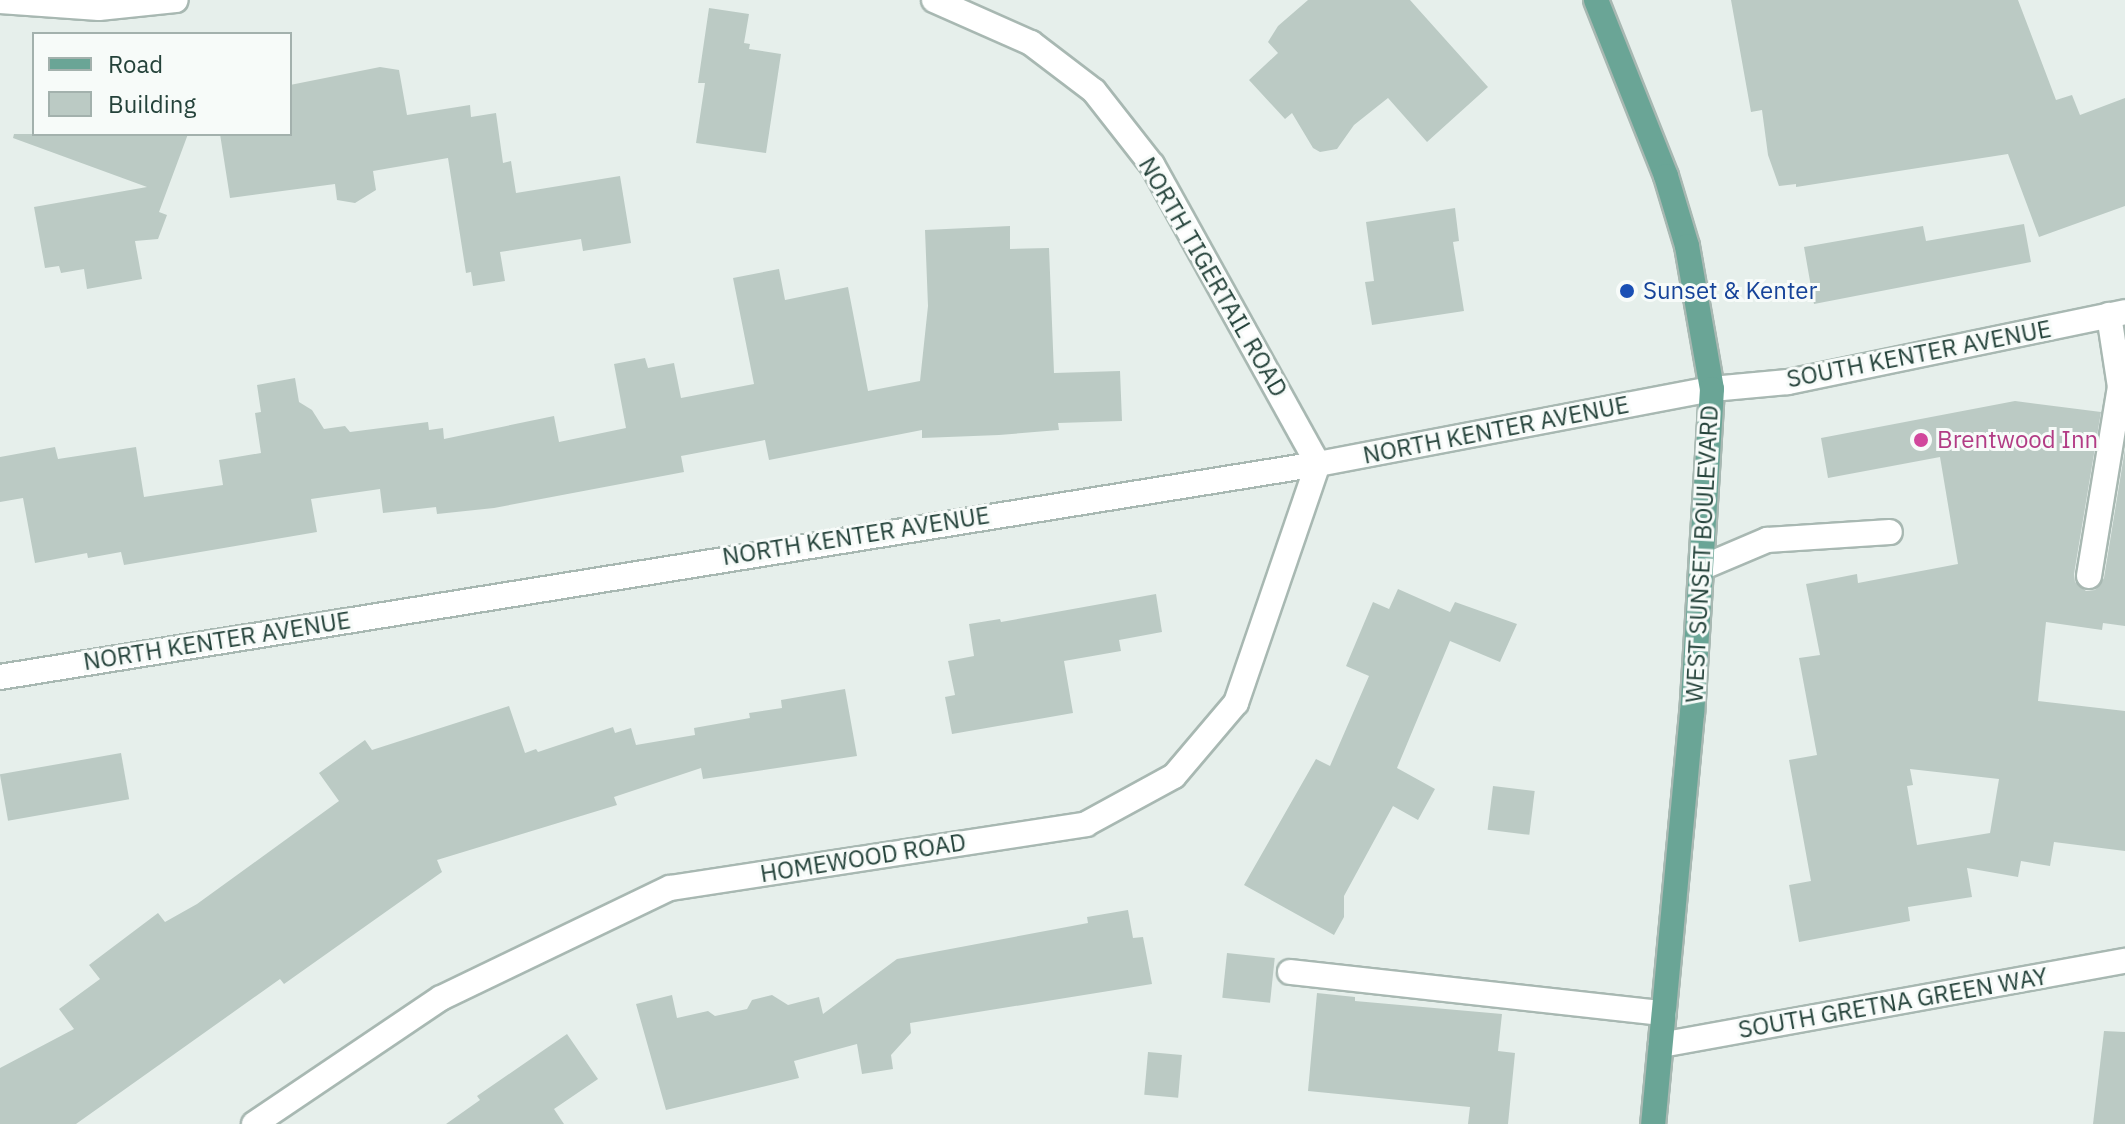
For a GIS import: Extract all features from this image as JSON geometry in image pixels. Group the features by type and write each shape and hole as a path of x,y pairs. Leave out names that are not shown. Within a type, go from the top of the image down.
{"main road":[{"name":"WEST SUNSET BOULEVARD","path":"1596,0 1671,190 1687,246 1712,389 1685,797 1653,1124"}],"street":[{"path":"0,1 99,8 176,0"},
{"name":"NORTH TIGERTAIL ROAD","path":"934,0 1031,43 1094,91 1152,165 1318,464"},
{"path":"2089,576 2120,387 2117,314"},
{"name":"SOUTH KENTER AVENUE","path":"1712,389 1788,382 2117,314"},
{"name":"NORTH KENTER AVENUE","path":"0,677 1318,464 1712,389"},
{"name":"HOMEWOOD ROAD","path":"254,1124 441,998 670,888 1086,824 1174,776 1236,703 1318,464"},
{"path":"1701,568 1767,540 1890,532"},
{"name":"SOUTH GRETNA GREEN WAY","path":"1661,1045 2125,961"},
{"path":"1290,972 1664,1013"}],"building":[{"path":"1308,0 1410,0 1488,87 1427,142 1388,98 1354,125 1337,149 1320,152 1313,148 1292,113 1285,119 1249,80 1278,53 1268,42 1278,26"},
{"path":"1731,0 2018,0 2056,100 2072,95 2080,115 2125,98 2125,206 2039,237 2008,154 1796,187 1796,184 1779,186 1768,155 1762,110 1751,112"},
{"path":"709,8 749,14 744,43 750,44 749,49 781,54 766,153 696,143 705,83 698,83"},
{"path":"380,67 399,70 407,115 470,105 471,117 496,113 503,163 511,161 516,193 620,176 631,243 583,251 581,239 500,252 505,281 473,286 471,272 466,273 448,158 373,171 376,190 355,203 337,200 335,184 230,198 220,136 292,136 292,85"},
{"path":"14,134 187,136 159,212 167,215 158,239 135,241 142,279 87,289 84,269 61,273 59,266 45,268 34,207 147,187 13,138"},
{"path":"1455,208 1459,241 1453,242 1464,311 1372,325 1365,282 1374,281 1366,222"},
{"path":"2024,224 2031,262 1814,304 1804,247 1923,226 1926,241"},
{"path":"1010,226 1010,249 1049,248 1054,373 1120,371 1122,421 1058,423 1059,430 999,435 922,438 922,430 769,460 765,440 681,456 684,472 494,508 437,514 436,507 383,513 380,489 311,499 317,532 124,565 121,552 88,558 87,553 35,563 23,498 0,502 0,457 55,447 58,459 136,447 144,497 223,485 219,460 261,453 255,413 261,412 257,385 295,378 299,402 312,410 324,429 345,426 350,432 428,422 429,430 443,428 444,439 554,416 559,442 626,428 614,364 645,358 648,368 674,363 681,398 754,384 733,278 779,269 785,300 848,287 868,391 920,381 928,306 925,230"},
{"path":"2015,401 2101,412 2074,574 2075,582 2086,591 2095,590 2104,578 2125,449 2125,626 2103,623 2102,630 2046,622 2038,701 2125,711 2125,851 2054,842 2050,866 2021,861 2018,877 1967,868 1972,897 1908,907 1910,921 1799,942 1789,885 1811,881 1789,760 1817,755 1799,658 1820,655 1806,584 1857,574 1858,583 1958,564 1940,457 1828,478 1821,438","holes":["1910,769 1999,779 1990,833 1917,845 1907,786 1913,785"]},
{"path":"1398,589 1450,612 1455,602 1517,624 1500,662 1450,641 1397,768 1435,789 1418,820 1393,806 1344,896 1344,917 1334,935 1244,885 1316,759 1330,766 1369,676 1346,666 1373,602 1389,609"},
{"path":"1156,594 1162,632 1119,640 1121,651 1064,661 1073,713 952,734 945,697 955,695 948,661 974,656 969,624 1000,619 1001,622"},
{"path":"845,689 857,756 703,779 701,768 614,797 617,805 437,860 442,872 284,984 280,979 76,1124 0,1124 0,1068 74,1029 59,1009 100,979 89,965 158,913 165,922 197,904 339,801 319,773 365,740 372,750 509,706 525,753 536,749 538,752 613,727 615,733 631,728 636,745 695,735 694,728 750,718 749,713 782,708 781,700"},
{"path":"121,753 129,799 8,821 0,774"},
{"path":"1493,786 1535,791 1529,835 1488,830"},
{"path":"1128,910 1133,938 1143,937 1152,984 910,1023 911,1033 891,1055 893,1069 862,1074 857,1044 794,1061 799,1078 666,1110 636,1004 672,995 677,1018 708,1011 715,1016 747,1009 752,1000 772,995 788,1005 819,997 823,1014 897,959 1088,923 1087,917"},
{"path":"1227,953 1275,958 1270,1003 1222,998"},
{"path":"1317,993 1355,997 1355,1001 1502,1014 1498,1051 1515,1053 1508,1124 1468,1124 1470,1107 1308,1091"},
{"path":"2104,1031 2125,1032 2125,1124 2093,1124"},
{"path":"567,1034 598,1079 554,1109 564,1124 446,1124 480,1100 477,1096"},
{"path":"1148,1052 1182,1055 1178,1098 1144,1095"}],"place":[{"name":"Sunset & Kenter","path":"1627,291"},
{"name":"Brentwood Inn","path":"1921,440"}]}
